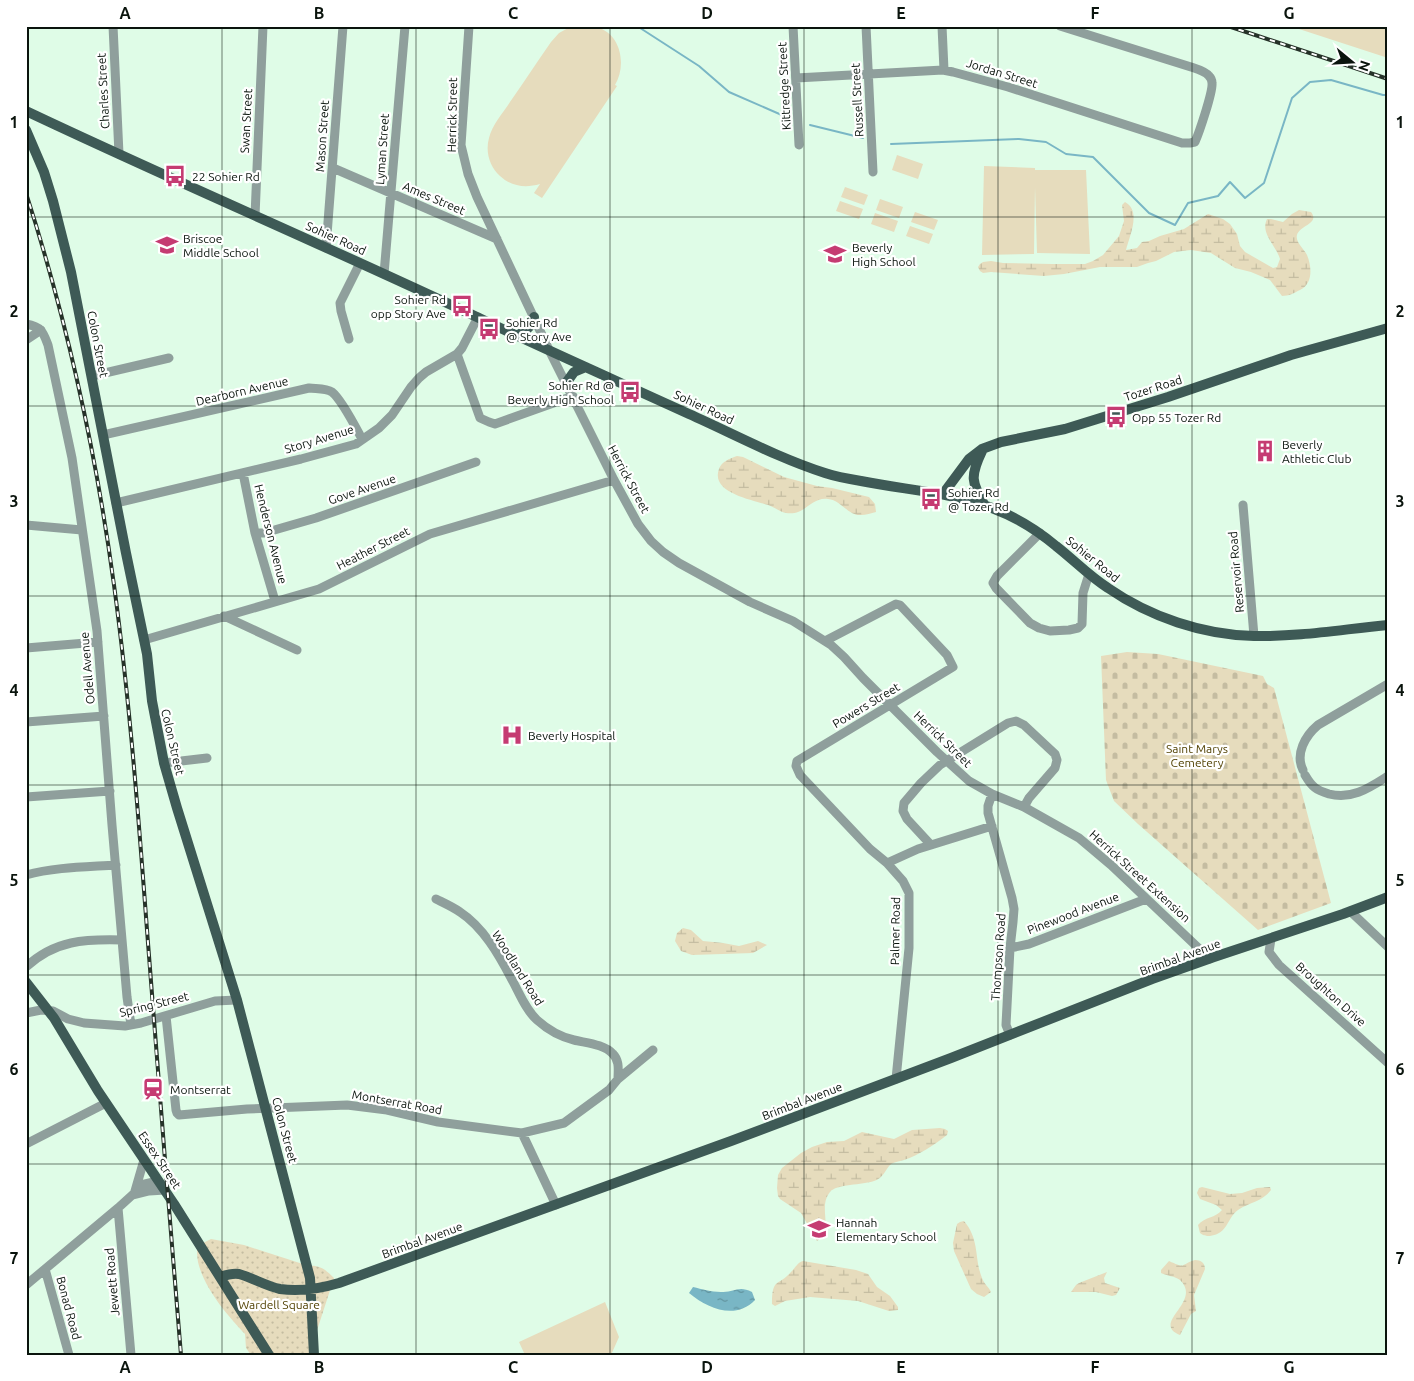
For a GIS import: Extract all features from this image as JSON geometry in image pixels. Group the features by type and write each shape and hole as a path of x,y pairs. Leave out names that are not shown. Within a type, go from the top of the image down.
{"main road":[{"name":"Sohier Road","path":"26,111 478,317 550,352 782,456 838,477 883,486 943,494 1008,515 1040,533 1110,590 1154,614 1207,630 1254,636 1388,625"},
{"name":"Colon Street","path":"26,130 44,172 71,272 147,654 152,701 164,763 237,1000 310,1278 314,1355"},
{"path":"517,336 527,330 532,324 534,317"},
{"name":"Tozer Road","path":"943,494 969,459 982,449 1001,442 1065,429 1291,355 1388,328"},
{"path":"566,383 574,372 586,367"},
{"path":"982,449 974,467 974,482 976,491 985,506"},
{"name":"Brimbal Avenue","path":"220,1277 238,1274 280,1289 297,1290 319,1289 339,1283 731,1141 1210,958 1271,939 1388,896"},
{"name":"Essex Street","path":"26,982 49,1011 106,1103 269,1355"}],"street":[{"name":"Charles Street","path":"113,26 119,154"},
{"name":"Swan Street","path":"255,216 263,26"},
{"name":"Mason Street","path":"326,248 342,26"},
{"name":"Lyman Street","path":"384,274 405,26"},
{"name":"Herrick Street","path":"469,26 462,146 468,174 550,352 638,524 651,541 663,552 680,563 750,602 793,621 844,656 863,678 947,761 974,784 992,794"},
{"name":"Kittredge Street","path":"793,26 799,145"},
{"name":"Russell Street","path":"866,26 873,172"},
{"path":"942,26 944,70"},
{"name":"Jordan Street","path":"796,78 944,70 1008,87 1182,142 1195,142 1212,90 1212,82 1209,75 1204,71 1060,26"},
{"name":"Ames Street","path":"333,168 497,239"},
{"path":"348,338 340,303 360,263"},
{"name":"Story Avenue","path":"116,503 356,444 379,428 392,415 419,378 457,354 478,317"},
{"path":"26,324 41,330 26,340"},
{"name":"Odell Avenue","path":"41,330 48,346 72,458 98,642 122,940 131,1025"},
{"path":"457,354 480,418 489,422 495,424 573,396"},
{"path":"92,376 169,358"},
{"name":"Dearborn Avenue","path":"103,435 309,388 332,392 362,439"},
{"name":"Gove Avenue","path":"255,533 264,533 316,518 476,462"},
{"name":"Henderson Avenue","path":"243,473 255,533 274,601"},
{"name":"Heather Street","path":"144,640 319,588 430,534 614,480"},
{"name":"Reservoir Road","path":"1243,505 1254,636"},
{"path":"26,526 82,530"},
{"path":"1040,533 997,576 993,583 1030,622 1039,628 1050,631 1078,628 1082,624 1083,592 1088,574"},
{"name":"Powers Street","path":"796,766 797,761 953,667 952,661 947,655 900,605 896,604 825,642"},
{"path":"224,616 297,650"},
{"path":"26,648 98,642"},
{"path":"1388,684 1310,731 1301,749 1300,764 1314,788 1338,796 1350,796 1371,787 1388,776"},
{"path":"26,722 104,716"},
{"path":"932,845 904,815 903,807 906,799 940,765 1008,723 1016,721 1022,723 1055,754 1058,762 1024,807"},
{"path":"164,763 207,758"},
{"name":"Palmer Road","path":"796,766 800,775 825,803 870,849 887,863 903,881 910,893 910,948 896,1079"},
{"path":"26,797 110,791"},
{"name":"Herrick Street Extension","path":"992,794 1024,807 1079,838 1210,958"},
{"name":"Thompson Road","path":"992,794 987,809 1014,909 1006,1024 1010,1035"},
{"path":"887,863 932,845 992,826"},
{"path":"26,875 36,872 116,865"},
{"name":"Pinewood Avenue","path":"1010,948 1029,944 1146,898"},
{"name":"Woodland Road","path":"436,899 460,912 475,924 508,972 528,1011 538,1021 554,1032 572,1040 589,1043 614,1054 619,1066 618,1079"},
{"path":"1350,911 1388,947"},
{"name":"Broughton Drive","path":"1271,939 1269,952 1280,965 1388,1062"},
{"path":"26,967 47,951 63,944 122,940"},
{"name":"Spring Street","path":"49,1011 84,1023 114,1026 131,1025 215,1001 237,1000"},
{"path":"26,1013 41,1010 49,1011"},
{"name":"Montserrat Road","path":"166,1016 177,1113 179,1115 266,1108 348,1105 387,1110 438,1122 522,1134 564,1122 609,1090 618,1079 653,1050"},
{"path":"26,1144 106,1103"},
{"path":"522,1134 556,1204"},
{"path":"133,1196 144,1160"},
{"path":"26,1284 145,1184 158,1181"},
{"path":"133,1196 149,1191 164,1190"},
{"name":"Jewett Road","path":"118,1208 131,1355"},
{"name":"Bonad Road","path":"45,1269 69,1355"}],"green space":[{"path":"572,26 596,27 604,30 611,36 619,51 621,68 615,85 617,86 542,198 534,193 540,184 519,186 500,176 489,159 488,143 490,133 495,124 551,42 559,33"},
{"path":"1300,26 1388,26 1388,58 1299,29"},
{"path":"897,155 923,164 918,179 892,170"},
{"path":"984,166 1035,168 1035,170 1086,170 1090,254 1037,253 1035,187 1034,254 982,255"},
{"path":"845,187 868,195 864,205 841,197"},
{"path":"880,199 903,207 899,218 876,210"},
{"path":"840,201 863,209 859,219 836,211"},
{"path":"1125,202 1133,211 1134,218 1126,250 1137,248 1142,242 1184,229 1208,214 1223,219 1230,224 1237,234 1240,246 1245,252 1273,268 1277,267 1280,259 1267,235 1265,224 1267,219 1283,222 1299,210 1311,212 1313,219 1297,235 1298,243 1309,260 1310,275 1307,284 1300,290 1282,296 1270,280 1235,268 1211,253 1191,250 1174,252 1156,261 1137,267 1100,267 1044,276 983,273 978,267 983,262 991,261 1003,263 1085,264 1093,261 1103,255 1119,236 1124,221 1122,205"},
{"path":"915,212 938,220 934,230 911,222"},
{"path":"875,213 898,221 894,232 871,224"},
{"path":"910,226 933,234 929,244 906,236"},
{"path":"737,456 743,457 784,477 869,497 875,504 876,512 856,515 833,500 822,499 798,512 786,513 734,494 721,484 718,477 722,464"},
{"name":"Saint Marys Cemetery","path":"1127,652 1158,654 1263,676 1267,684 1274,688 1331,903 1258,930 1114,801 1106,780 1101,656"},
{"path":"683,928 691,930 703,941 739,946 758,941 767,945 753,953 692,955 681,951 675,941 677,933"},
{"path":"940,1128 948,1131 947,1135 921,1153 893,1163 878,1179 833,1189 826,1198 825,1231 817,1241 801,1213 778,1196 778,1175 782,1168 812,1147 827,1142 844,1141 862,1132 894,1139 912,1130"},
{"path":"1202,1187 1230,1194 1242,1193 1257,1188 1270,1187 1271,1190 1260,1199 1238,1210 1221,1232 1207,1236 1200,1233 1198,1225 1203,1220 1217,1215 1222,1210 1216,1205 1200,1199 1197,1193 1199,1188"},
{"path":"964,1221 975,1242 982,1278 991,1292 984,1297 971,1289 954,1251 953,1243 957,1224"},
{"name":"Wardell Square","path":"211,1239 244,1245 309,1266 320,1267 334,1278 309,1355 251,1355 246,1348 245,1334 217,1301 201,1272 197,1246"},
{"path":"1195,1260 1202,1262 1205,1269 1194,1295 1196,1311 1191,1314 1180,1335 1172,1330 1171,1324 1182,1304 1185,1288 1180,1280 1161,1273 1161,1270 1169,1261 1181,1266"},
{"path":"803,1261 856,1270 868,1274 877,1287 890,1296 898,1310 889,1311 858,1301 810,1297 785,1301 775,1306 772,1304 775,1286"},
{"path":"1107,1272 1104,1278 1105,1283 1120,1288 1116,1295 1112,1296 1096,1292 1071,1292 1079,1283"},
{"path":"605,1302 619,1337 611,1355 525,1355 519,1342"}],"water":[{"path":"693,1287 717,1292 743,1289 752,1292 755,1300 739,1310 722,1310 705,1304 689,1293"}],"waterway":[{"path":"637,26 699,66 729,92 784,116"},
{"path":"891,144 1019,139 1046,142 1066,154 1093,157 1149,213 1175,225 1188,203 1218,196 1230,182 1245,198 1264,183 1292,98 1310,82 1331,80 1388,95"},
{"path":"810,125 863,138"}],"railway":[{"path":"1228,26 1388,79"},
{"path":"26,193 55,290 79,387 107,535 114,585 134,763 181,1355"}],"place":[{"name":"22 Sohier Rd","path":"175,176"},
{"name":"Briscoe Middle School","path":"167,245"},
{"name":"Beverly High School","path":"835,254"},
{"name":"Sohier Rd opp Story Ave","path":"462,306"},
{"name":"Sohier Rd @ Story Ave","path":"489,329"},
{"name":"Sohier Rd @ Beverly High School","path":"630,392"},
{"name":"Opp 55 Tozer Rd","path":"1116,417"},
{"name":"Beverly Athletic Club","path":"1265,451"},
{"name":"Sohier Rd @ Tozer Rd","path":"931,499"},
{"name":"Beverly Hospital","path":"512,735"},
{"name":"Montserrat","path":"153,1089"},
{"name":"Hannah Elementary School","path":"819,1229"}]}
